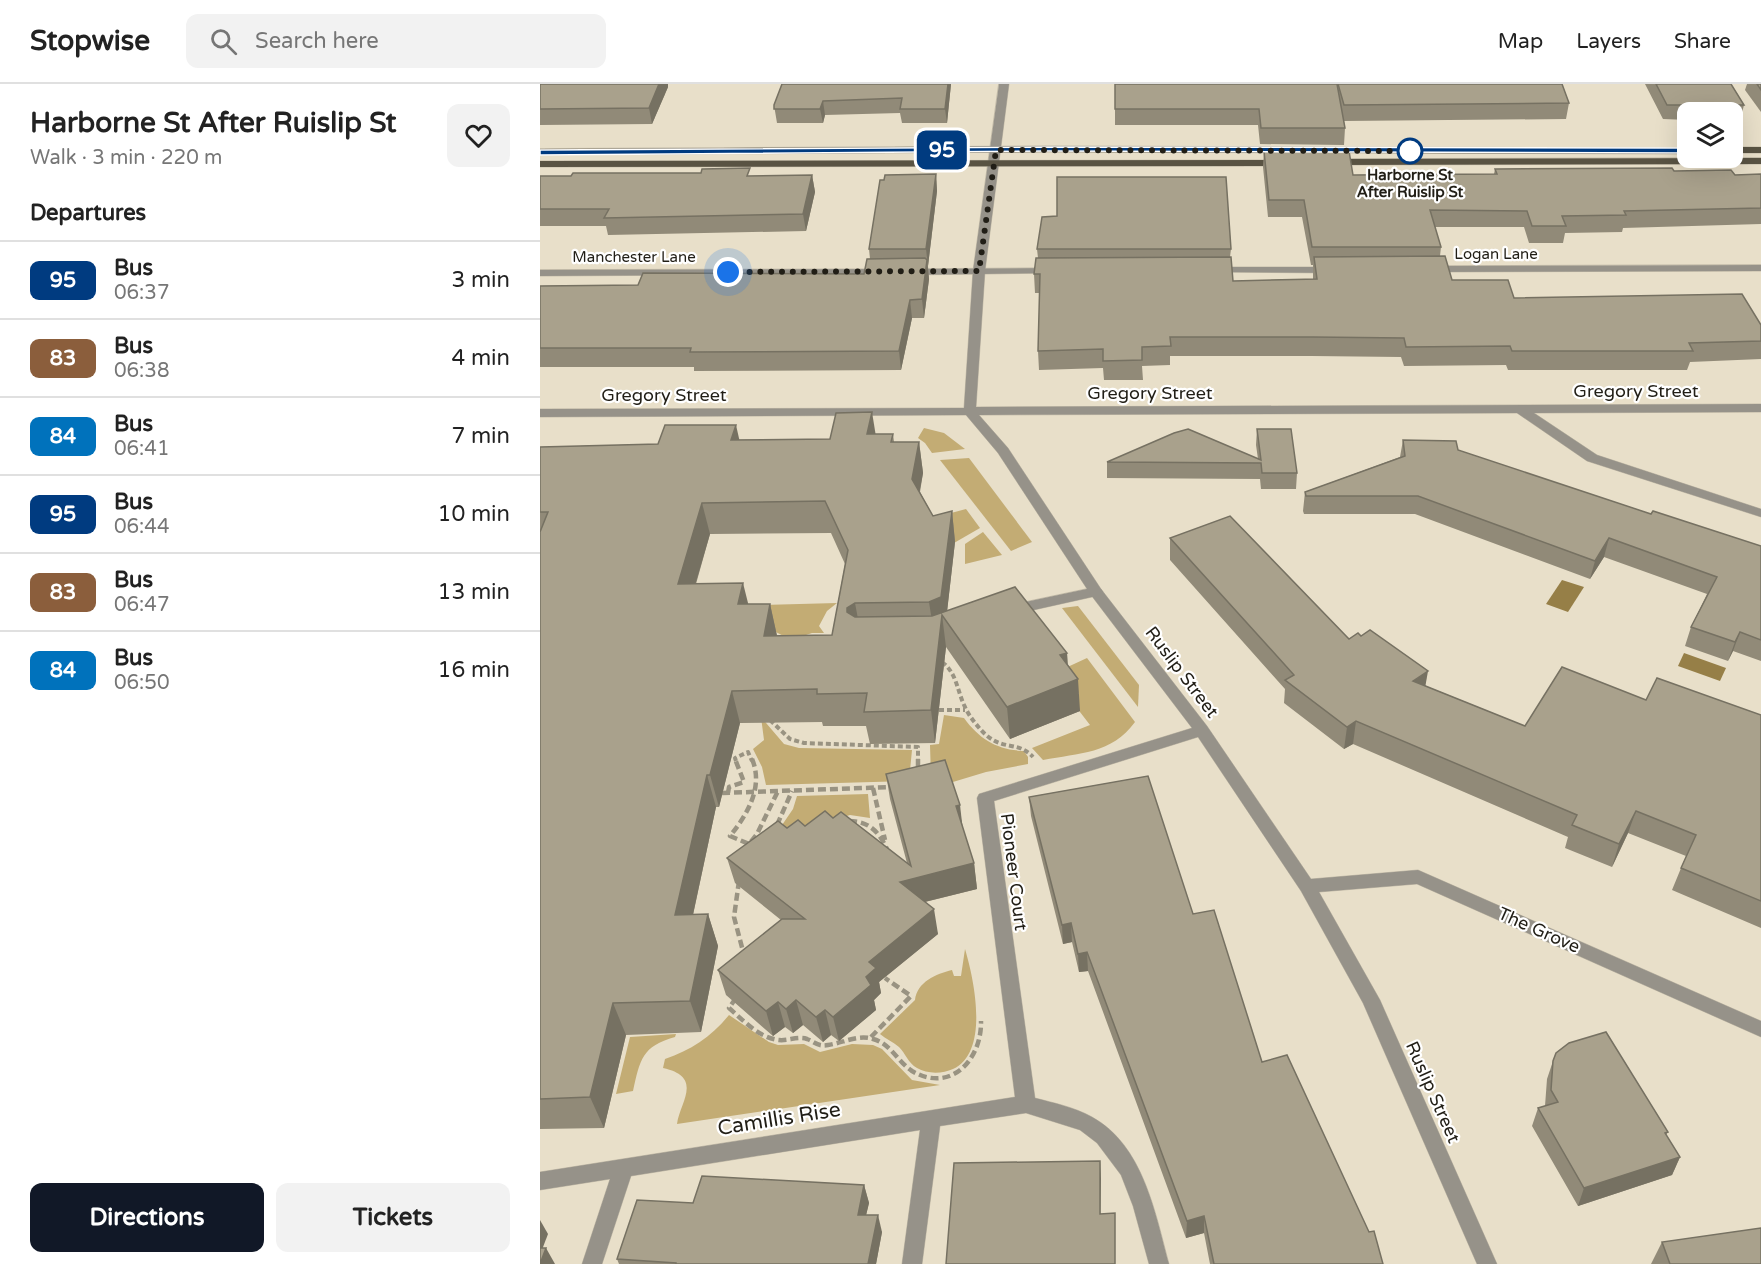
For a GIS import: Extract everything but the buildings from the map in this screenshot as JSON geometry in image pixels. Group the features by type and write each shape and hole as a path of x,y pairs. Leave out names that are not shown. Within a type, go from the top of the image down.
{"main road":[{"path":"1743,150 1761,150"},
{"path":"540,164 996,156 1677,151"},
{"path":"540,152 996,156 1293,162"},
{"path":"1316,162 1761,161"}],"street":[{"path":"970,412 979,271 1004,84"},
{"name":"Logan Lane","path":"1413,269 1761,268"},
{"path":"1197,270 1341,270"},
{"path":"979,271 1065,271"},
{"name":"Manchester Lane","path":"540,273 979,271"},
{"name":"Gregory Street","path":"540,413 1761,408"},
{"path":"1520,410 1592,458 1761,513"},
{"name":"Ruslip Street","path":"970,412 1003,451 1096,591 1202,730 1307,886 1371,1000 1487,1264"},
{"path":"993,616 1096,591"},
{"name":"Pioneer Court","path":"1026,1104 985,798 1202,730"},
{"name":"The Grove","path":"1307,886 1418,877 1761,1029"},
{"path":"1026,1104 1086,1124 1117,1150 1128,1167 1142,1200 1159,1264"},
{"name":"Camillis Rise","path":"540,1181 1026,1104"},
{"path":"912,1264 931,1119"},
{"path":"592,1264 624,1168"}],"path":[{"path":"935,661 945,664 952,670 965,710 995,743 1022,746 1035,760"},
{"path":"939,710 965,710"},
{"path":"768,716 780,732 790,739 804,742 918,747 918,776"},
{"path":"778,791 761,826 749,844 730,836 752,803 755,792 756,771 748,752 735,759 744,782 729,787 725,793 755,792 778,791 792,791 895,787"},
{"path":"873,788 889,859"},
{"path":"773,831 784,813 792,791"},
{"path":"840,822 859,820 867,823 880,834 887,850"},
{"path":"741,876 735,895 734,917 742,948 742,965"},
{"path":"871,1038 911,996 885,978"},
{"path":"740,989 729,1008 768,1037 777,1040 805,1039 817,1046 871,1038 883,1044 912,1072 929,1077 947,1076 963,1069 973,1056 980,1040 981,1019"}],"shaded area":[{"path":"924,428 944,433 965,449 932,453 918,438"},
{"path":"969,458 1032,542 1011,551 940,460"},
{"path":"966,509 980,528 954,543 925,520"},
{"path":"983,532 1002,555 965,564 965,544"},
{"path":"1562,580 1584,587 1568,612 1546,604"},
{"path":"837,603 827,611 819,626 824,633 812,633 791,640 774,631 760,605"},
{"path":"1078,606 1139,685 1138,707 1062,608"},
{"path":"1684,653 1726,668 1720,681 1678,666"},
{"path":"1087,658 1135,722 1126,733 1105,746 1043,760 1032,748 1090,725 1070,699 1079,694 1061,670"},
{"path":"944,715 964,718 983,738 998,746 1024,751 1028,757 1028,764 986,772 943,785 931,777 930,745 939,744"},
{"path":"761,717 784,744 799,748 912,750 909,781 766,785 762,767 753,749 764,740"},
{"path":"868,794 870,818 850,815 810,827 780,828 793,809 797,796"},
{"path":"965,949 975,996 975,1031 972,1047 965,1060 953,1069 935,1073 921,1070 911,1064 899,1047 880,1034 915,1000 919,988 928,980 952,970 954,976 961,976"},
{"path":"729,1015 769,1042 778,1045 804,1044 820,1052 852,1044 873,1045 882,1049 912,1080 940,1085 677,1124 685,1099 686,1084 683,1077 663,1068 665,1059 700,1042"},
{"path":"676,1034 675,1037 656,1045 644,1056 633,1091 616,1094 630,1037"}],"bus line":[{"name":"95","path":"540,152 1048,149 1677,151"}],"place":[{"name":"Harborne St After Ruislip St","path":"1410,151"}],"route":[{"path":"728,272 979,271 996,150 1420,151 1410,151"}]}
